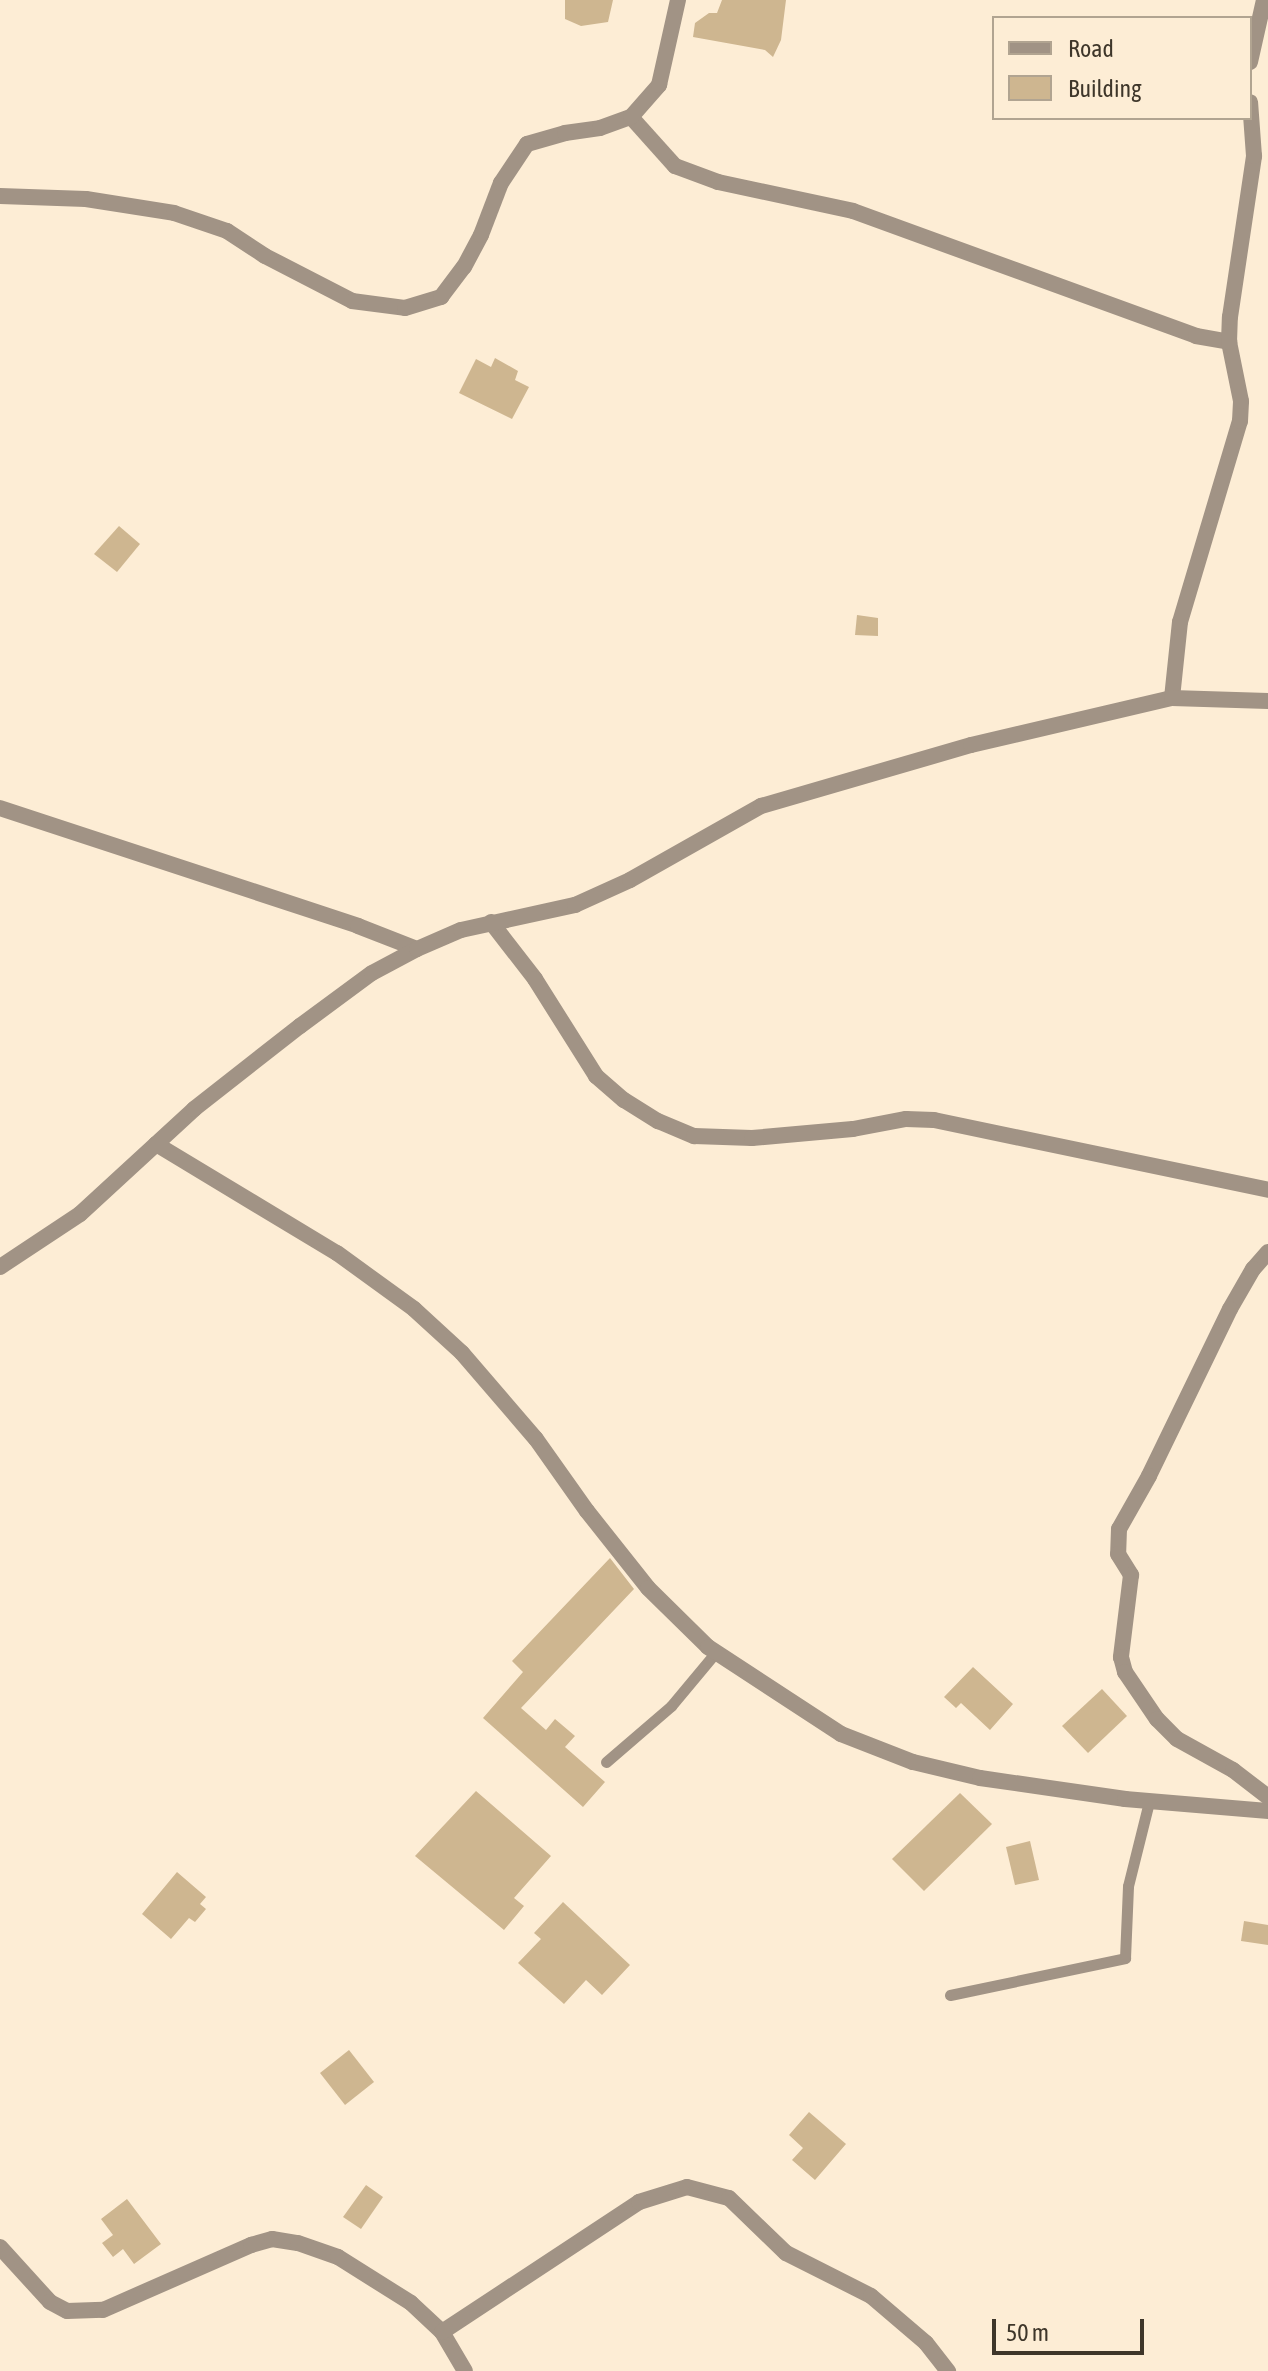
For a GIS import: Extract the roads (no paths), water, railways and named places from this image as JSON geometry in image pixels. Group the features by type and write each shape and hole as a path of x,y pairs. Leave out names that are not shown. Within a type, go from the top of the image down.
{"street":[{"path":"0,196 86,199 174,213 227,231 265,256 352,301 405,308 441,297 464,267 481,235 501,183 527,144 565,133 600,128 631,117 659,85 678,0"},
{"path":"1252,53 1264,0"},
{"path":"631,117 675,166 718,182 853,211 1196,336 1229,342"},
{"path":"1172,698 1180,622 1240,421 1241,401 1229,342 1254,156 1251,120"},
{"path":"0,1267 80,1214 194,1109 300,1026 372,973 417,949 461,930 575,905 630,880 761,806 971,745 1172,698 1268,701"},
{"path":"0,808 358,926 417,949"},
{"path":"491,922 535,979 596,1076 624,1100 658,1121 694,1136 752,1138 853,1129 906,1119 934,1120 1268,1190"},
{"path":"156,1144 337,1253 414,1309 462,1353 536,1439 587,1511 648,1588 716,1652 841,1734 913,1762 1033,1788 1149,1802 1268,1811"},
{"path":"1268,1252 1253,1269 1230,1309 1149,1476 1119,1529 1118,1541 1118,1554 1131,1575 1121,1657 1125,1672 1157,1719 1177,1739 1233,1770 1268,1797"},
{"path":"442,2332 639,2202 687,2187 729,2198 786,2253 871,2296 926,2343 948,2371"},
{"path":"0,2247 50,2302 67,2311 103,2310 251,2245 272,2239 298,2243 338,2257 411,2303 442,2332 465,2371"}],"lane":[{"path":"606,1762 671,1706 716,1652"},
{"path":"950,1995 1125,1958 1128,1886 1149,1802"}]}
